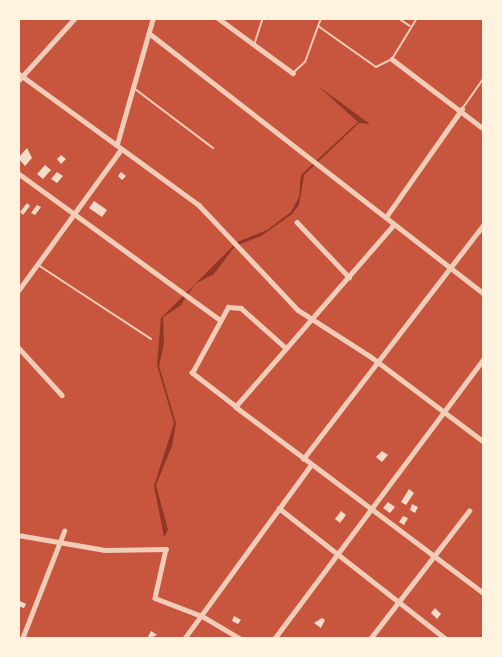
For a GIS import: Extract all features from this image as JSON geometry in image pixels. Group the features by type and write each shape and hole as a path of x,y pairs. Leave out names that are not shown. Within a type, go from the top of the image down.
{"street":[{"path":"18,81 20,74 75,18"},
{"path":"117,144 153,18"},
{"path":"218,18 293,73"},
{"path":"149,33 386,217 450,270 484,294"},
{"path":"392,59 462,109 484,129"},
{"path":"20,74 199,205 312,319 380,364 484,442"},
{"path":"386,217 462,109"},
{"path":"18,291 36,263 121,149"},
{"path":"18,173 220,320"},
{"path":"297,222 349,277"},
{"path":"303,459 380,364 484,224"},
{"path":"236,407 394,225"},
{"path":"18,276 24,281"},
{"path":"286,348 237,306 228,307 192,373 303,459 484,593"},
{"path":"18,347 62,395"},
{"path":"274,639 442,411 484,358"},
{"path":"183,639 311,465"},
{"path":"279,508 400,598 446,639"},
{"path":"369,639 469,512"},
{"path":"22,639 61,546 64,531"},
{"path":"18,535 61,546 166,549 155,598 202,616 241,639"}],"lane":[{"path":"254,45 263,18"},
{"path":"293,73 305,62 321,18"},
{"path":"398,18 410,26"},
{"path":"318,26 376,67 392,59 410,26 417,18"},
{"path":"462,109 484,77"},
{"path":"132,88 213,148"},
{"path":"36,263 151,339"}],"shaded area":[{"path":"318,86 370,124 359,123 304,175 299,205 292,214 261,236 235,246 214,274 195,284 237,242 267,230 291,212 299,197 301,175 358,122"},
{"path":"195,284 180,306 163,317 164,344 159,366 176,423 172,446 156,485 168,530 164,537 154,486 174,423 157,365 161,318"}],"building":[{"path":"27,148 32,158 25,166 18,158"},
{"path":"61,155 66,159 61,164 57,159"},
{"path":"45,165 51,170 43,179 37,174"},
{"path":"57,172 63,176 57,183 51,179"},
{"path":"121,172 126,176 122,180 118,176"},
{"path":"94,201 107,210 102,217 89,208"},
{"path":"27,203 30,206 23,215 20,212"},
{"path":"37,205 41,207 35,215 31,213"},
{"path":"382,451 388,455 382,462 376,457"},
{"path":"409,489 414,493 406,505 401,502"},
{"path":"388,502 395,507 390,513 383,508"},
{"path":"412,504 418,507 415,513 410,510"},
{"path":"341,511 346,515 340,523 335,519"},
{"path":"403,516 408,518 404,525 399,522"},
{"path":"18,600 26,604 24,608 18,606"},
{"path":"435,608 441,614 437,619 431,613"},
{"path":"234,616 241,620 238,624 232,621"},
{"path":"322,618 325,620 321,628 314,623"},
{"path":"151,631 157,635 147,639"}]}
